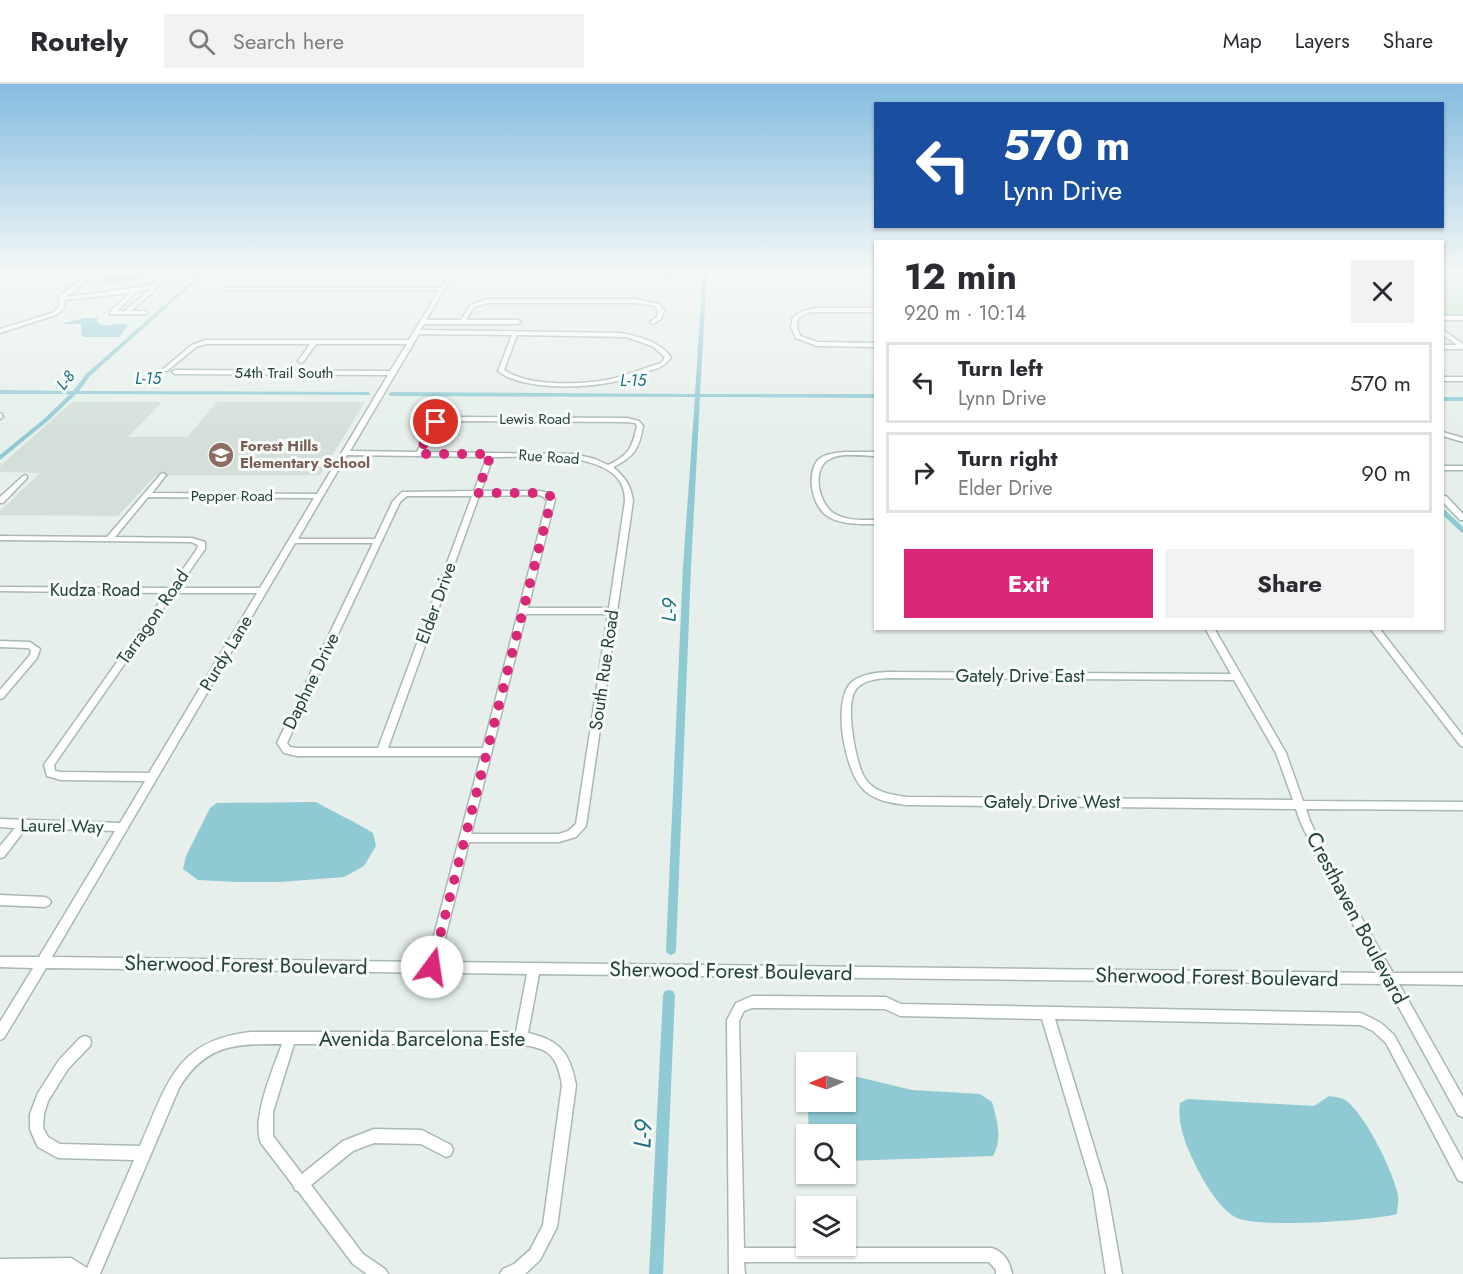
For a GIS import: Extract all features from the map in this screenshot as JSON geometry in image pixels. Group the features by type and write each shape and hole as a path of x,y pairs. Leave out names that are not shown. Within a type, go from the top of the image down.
{"street":[{"name":"Purdy Lane","path":"0,1034 419,327"},
{"path":"794,327 798,338 811,343 874,345"},
{"path":"416,332 628,336 664,351 668,357 663,364 610,381 525,382 508,377 501,371 514,334"},
{"path":"1444,333 1463,347"},
{"path":"301,361 314,342"},
{"path":"165,370 199,344 410,342"},
{"path":"1444,347 1463,347"},
{"name":"54th Trail South","path":"175,372 392,373"},
{"path":"1444,379 1463,379"},
{"name":"Lewis Road","path":"419,454 432,426 436,422 448,419 635,421 640,426 634,450 627,458 608,468"},
{"path":"1444,434 1463,440"},
{"name":"Rue Road","path":"344,453 563,455 585,459 608,468"},
{"name":"Elder Drive","path":"382,752 491,454"},
{"path":"874,454 839,454 822,460 815,469 820,506 830,515 849,521 874,522"},
{"name":"South Rue Road","path":"465,838 559,838 572,834 581,825 629,496 624,481 608,468"},
{"path":"1444,468 1463,468"},
{"path":"109,539 163,475"},
{"path":"0,501 25,477"},
{"name":"Daphne Drive","path":"477,493 414,492 401,496 397,501 282,743 287,750 297,752 487,752"},
{"path":"432,967 551,501 547,495 477,493"},
{"name":"Pepper Road","path":"146,495 319,496"},
{"path":"1444,499 1463,518"},
{"name":"Tarragon Road","path":"0,538 200,542 201,549 49,765 51,773 61,776 153,777"},
{"path":"293,541 378,541"},
{"name":"Kudza Road","path":"0,589 263,591"},
{"path":"523,611 613,610"},
{"name":"Cresthaven Boulevard","path":"1210,630 1281,753 1322,858 1463,1110"},
{"path":"1376,630 1463,743"},
{"path":"0,644 36,649 34,656 0,696"},
{"name":"Gately Drive East","path":"849,732 845,707 846,696 857,683 876,676 1237,677"},
{"name":"Gately Drive West","path":"849,732 852,763 861,781 876,793 901,801 1463,806"},
{"name":"Laurel Way","path":"0,823 22,826 123,827"},
{"path":"0,854 22,826"},
{"path":"0,900 45,902"},
{"name":"Sherwood Forest Boulevard","path":"0,962 1463,979"},
{"path":"521,1037 534,969"},
{"path":"737,1274 733,1020 740,1006 752,1002 886,1003 900,1010 1361,1019 1390,1039 1463,1175"},
{"path":"1047,1013 1100,1190 1114,1274"},
{"name":"Avenida Barcelona Este","path":"92,1274 174,1083 185,1066 200,1053 217,1043 234,1039 521,1037 538,1041 558,1055 567,1068 569,1085 550,1227 535,1255 519,1269 508,1274"},
{"path":"290,1038 266,1112 265,1130 270,1146 358,1258 380,1274"},
{"path":"85,1042 68,1058 46,1088 38,1113 39,1134 46,1145 58,1151 144,1153"},
{"path":"300,1185 348,1146 374,1136 422,1137 447,1150"},
{"path":"736,1255 992,1255 1003,1266 1004,1274"},
{"path":"0,1267 70,1266 82,1274"}],"shaded area":[{"name":"Forest Hills Elementary School","path":"72,402 162,402 128,437 187,437 217,402 365,402 320,475 156,475 118,516 0,515 0,511 40,473 0,472 0,466"}],"water":[{"path":"81,327 127,327 119,337 82,336"},
{"path":"316,802 373,833 376,846 364,866 344,877 280,882 198,880 183,869 186,856 210,808 217,803"},
{"path":"856,1077 858,1077 912,1090 980,1094 992,1102 998,1129 998,1143 993,1156 856,1161 856,1124 809,1124 808,1112 856,1112"},
{"path":"1329,1096 1348,1102 1372,1134 1395,1184 1398,1197 1397,1214 1341,1221 1268,1223 1237,1218 1224,1209 1192,1157 1181,1127 1180,1103 1188,1099 1314,1106"}],"waterway":[{"name":"L-8","path":"74,392 88,375 143,327"},
{"name":"L-9","path":"697,395 702,327"},
{"name":"L-15","path":"0,392 74,392"},
{"name":"L-8","path":"0,458 59,409 74,392"},
{"name":"L-15","path":"74,392 368,394"},
{"name":"L-15","path":"391,394 697,395"},
{"name":"L-9","path":"671,950 687,567 697,395"},
{"name":"L-15","path":"697,395 874,396"},
{"name":"L-15","path":"1444,399 1463,399"},
{"path":"1444,512 1463,531"},
{"name":"L-9","path":"656,1274 669,995"}],"place":[{"name":"Forest Hills Elementary School","path":"221,455"}],"route":[{"path":"432,967 551,501 550,496 543,493 477,493 491,454 419,454 436,422"}]}
